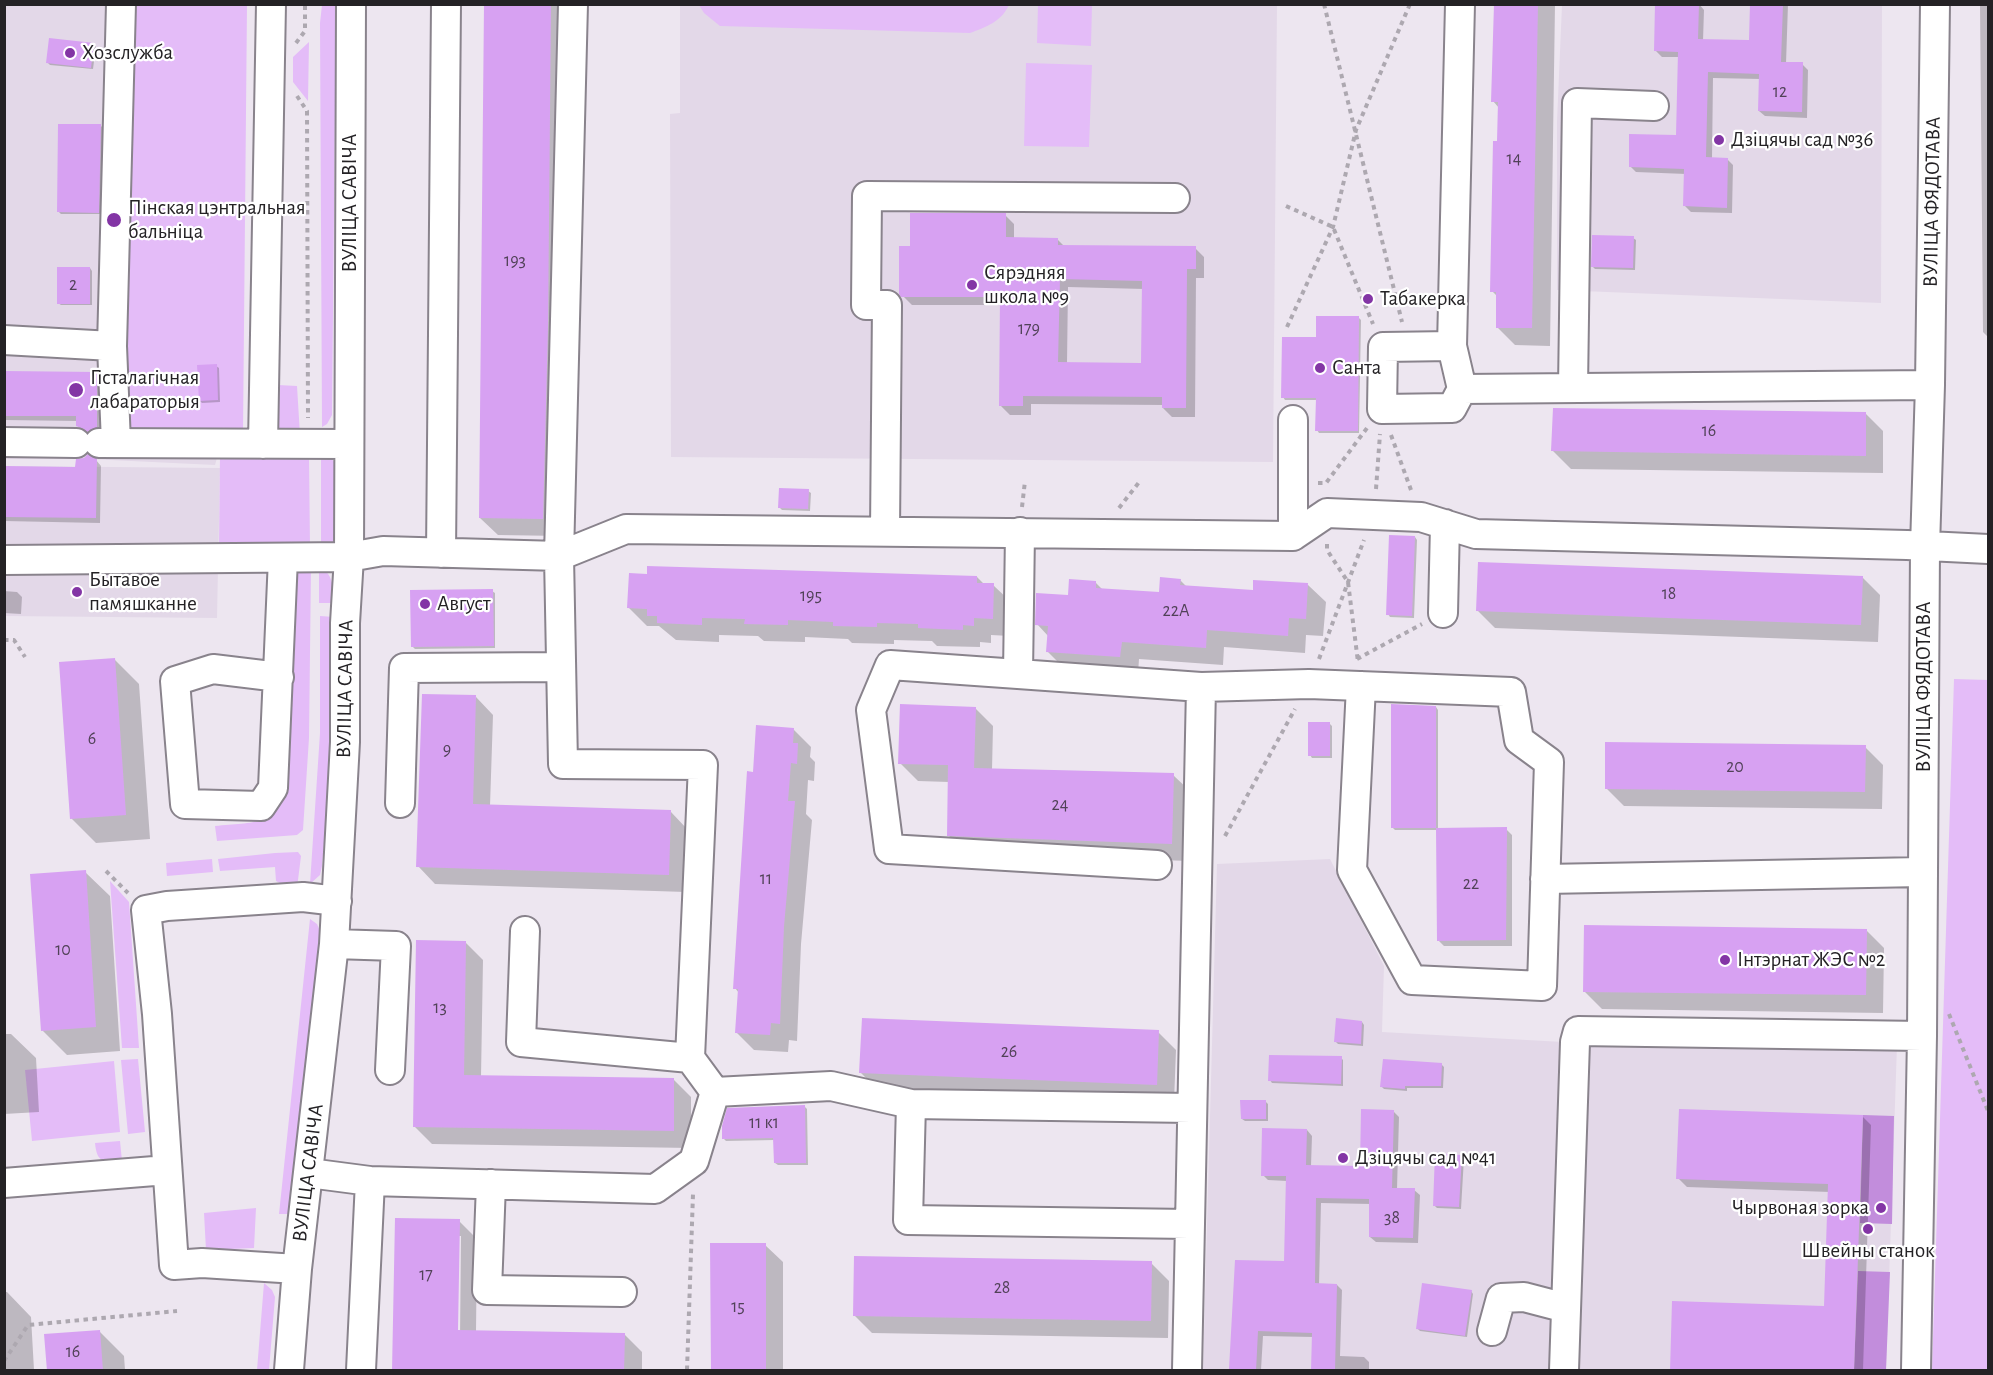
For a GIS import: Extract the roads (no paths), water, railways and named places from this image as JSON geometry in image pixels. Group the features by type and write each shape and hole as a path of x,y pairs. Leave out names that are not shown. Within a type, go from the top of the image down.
{"street":[{"path":"96,443 112,346 121,4"},
{"path":"263,444 271,4"},
{"name":"ВУЛІЦА САВІЧА","path":"289,1371 297,1269 334,944 345,742 345,623 349,557 351,4"},
{"path":"441,553 446,4"},
{"path":"573,4 559,556 563,764 703,765 690,1058 715,1092"},
{"path":"1452,346 1396,347 1382,409 1452,408 1462,389 1452,346 1460,4"},
{"name":"ВУЛІЦА ФЯДОТАВА","path":"1916,1371 1922,1036 1925,547 1930,384 1935,4"},
{"path":"1574,388 1577,103 1654,106"},
{"path":"885,531 887,305 866,305 867,196 1175,198"},
{"path":"4,340 112,346"},
{"path":"1462,389 1930,384"},
{"path":"1293,420 1293,536"},
{"path":"4,442 348,444"},
{"path":"4,560 349,557 383,551 559,556 626,530 1293,536 1327,513 1433,521 1476,534 1989,549"},
{"path":"1433,521 1443,613"},
{"path":"1018,674 1020,532"},
{"path":"279,677 213,669 175,681 185,804 261,806 273,788 279,677 284,558"},
{"path":"1157,865 889,849 871,710 890,665 1201,687 1309,684 1355,675 1511,692 1519,740 1549,762 1542,986 1412,980 1352,870 1355,675"},
{"path":"400,803 404,668 560,667"},
{"path":"1187,1371 1201,687"},
{"path":"1545,879 1923,872"},
{"path":"297,1269 202,1263 174,1265 157,1014 146,910 167,906 303,897 337,902"},
{"path":"525,930 521,1042 690,1058"},
{"path":"334,944 396,946 390,1070"},
{"path":"1564,1371 1575,1042 1578,1031 1922,1036"},
{"path":"715,1092 831,1086 911,1104 1191,1108"},
{"path":"309,1173 370,1181 655,1189 694,1161 715,1092"},
{"path":"911,1104 908,1220 1189,1224"},
{"path":"4,1183 167,1170"},
{"path":"361,1371 370,1181"},
{"path":"491,1184 487,1290 622,1292"},
{"path":"1492,1331 1501,1299 1524,1297 1566,1308"}],"place":[{"name":"Хозслужба","path":"70,53"},
{"name":"Дзіцячы сад №36","path":"1719,140"},
{"name":"Пінская цэнтральная бальніца","path":"114,220"},
{"name":"Сярэдняя школа №9","path":"972,285"},
{"name":"Табакерка","path":"1368,299"},
{"name":"Санта","path":"1320,368"},
{"name":"Гісталагічная лабараторыя","path":"76,390"},
{"name":"Бытавое памяшканне","path":"77,592"},
{"name":"Август","path":"425,604"},
{"name":"Інтэрнат ЖЭС №2","path":"1725,960"},
{"name":"Дзіцячы сад №41","path":"1343,1158"},
{"name":"Чырвоная зорка","path":"1881,1208"},
{"name":"Швейны станок","path":"1868,1229"}]}
